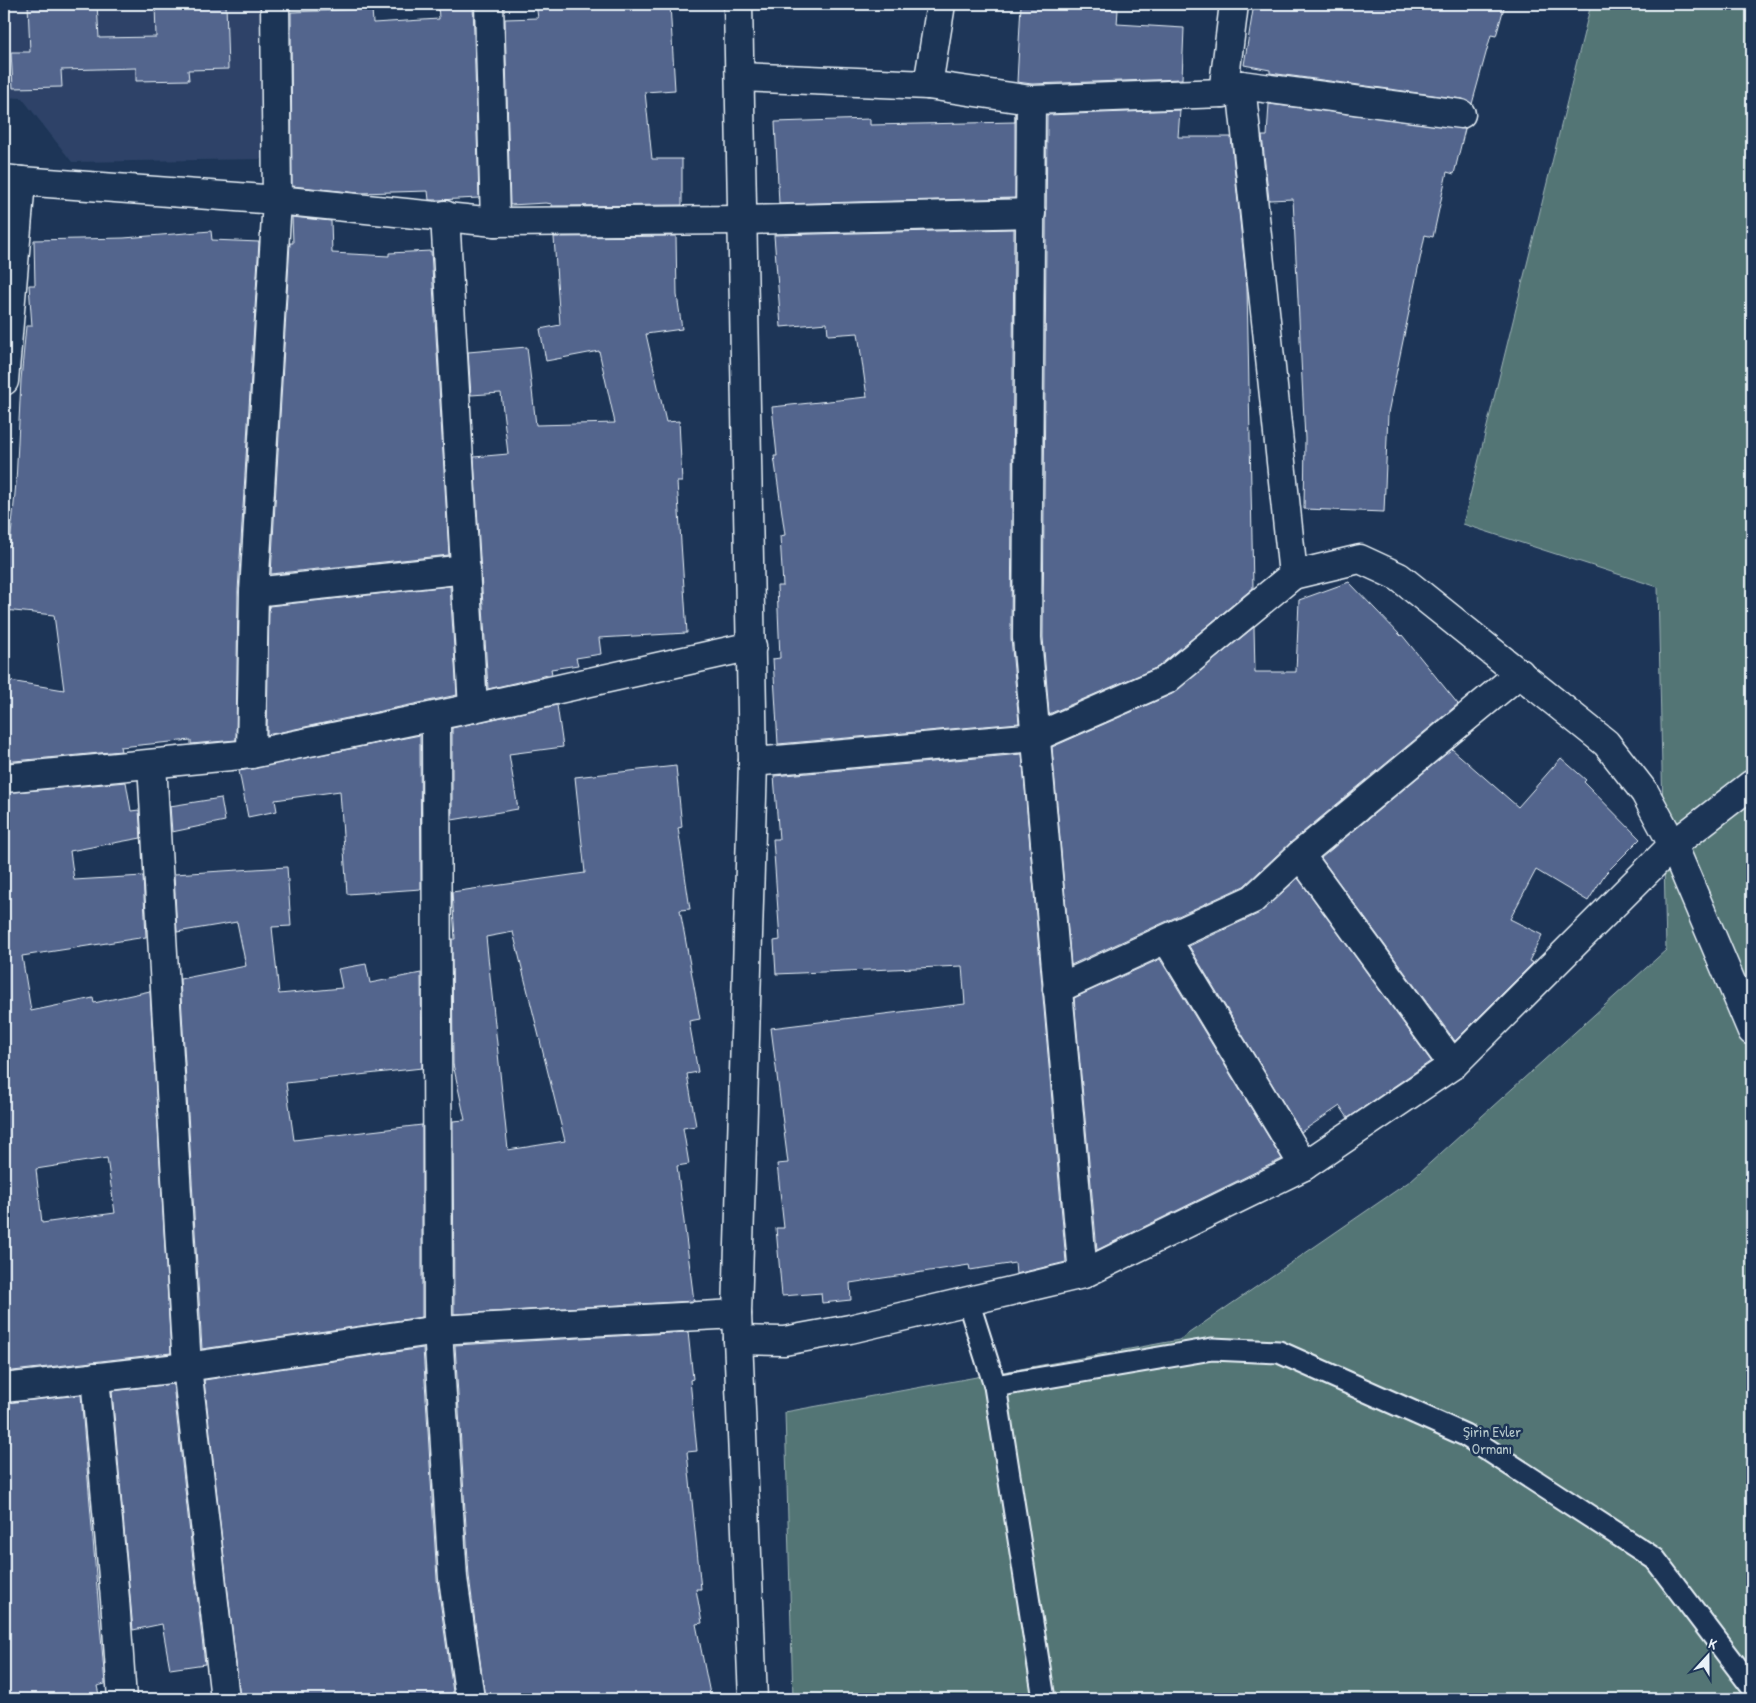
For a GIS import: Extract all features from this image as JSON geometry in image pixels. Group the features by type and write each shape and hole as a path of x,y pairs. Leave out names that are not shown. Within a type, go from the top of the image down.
{"street":[{"path":"251,754 254,592 277,200 275,4"},
{"path":"489,4 495,222"},
{"path":"738,4 753,762 737,1327 753,1699"},
{"path":"928,84 940,4"},
{"path":"1234,4 1232,89 1293,575"},
{"path":"740,76 928,84 1031,100 1232,89 1461,114"},
{"path":"1031,100 1027,638 1083,1274"},
{"path":"4,381 12,180 277,200 445,215 495,222 743,220 1031,213"},
{"path":"445,215 473,708"},
{"path":"753,762 1036,737 1166,680 1293,575 1360,559 1399,577 1606,744 1645,793 1673,845 1752,1031"},
{"path":"254,592 466,569"},
{"path":"4,778 251,754 436,716 752,646"},
{"path":"1057,988 1167,940 1253,899 1300,855 1520,673"},
{"path":"436,716 438,1330 453,1578 470,1699"},
{"path":"152,764 187,1367 225,1699"},
{"path":"4,1388 187,1367 438,1330 737,1327 784,1342 1083,1274 1304,1166 1453,1065 1673,845 1752,784"},
{"path":"1300,855 1453,1065"},
{"path":"1167,940 1304,1166"},
{"path":"95,1377 122,1699"}],"lane":[{"path":"968,1301 995,1386 1044,1699"},
{"path":"995,1386 1212,1349 1279,1352 1464,1435 1655,1559 1752,1687"}],"shaded area":[{"path":"4,4 265,4 265,159 72,162 22,98 4,97"}],"green space":[{"name":"Şirin Evler Ormanı","path":"1591,4 1752,4 1752,1699 793,1699 785,1412 1179,1340 1410,1181 1666,950 1658,587 1463,524"}],"building":[{"path":"28,4 97,4 99,38 156,37 155,4 226,4 228,69 188,70 189,80 136,81 136,68 61,70 62,87 13,88 11,52 30,52"},
{"path":"438,4 473,4 479,198 429,200 428,191 359,193 292,186 291,12 372,9 373,23 439,19"},
{"path":"536,4 574,4 574,7 670,4 675,90 645,92 652,159 682,159 682,205 552,206 552,204 546,203 510,205 505,19 538,18"},
{"path":"1021,4 1118,10 1117,24 1184,28 1182,79 1032,84 1017,82"},
{"path":"1254,4 1505,4 1496,36 1491,35 1472,104 1463,99 1270,73 1270,70 1244,65"},
{"path":"1269,104 1465,129 1454,174 1447,172 1433,237 1425,235 1388,413 1384,512 1304,509 1305,439 1293,199 1269,200 1262,136 1267,136"},
{"path":"1180,110 1178,137 1231,137 1247,287 1253,588 1158,667 1049,714 1043,637 1047,115"},
{"path":"870,119 870,125 1015,122 1015,198 779,204 775,122"},
{"path":"292,217 331,221 332,253 389,256 389,253 431,251 449,555 271,574 290,243 293,243"},
{"path":"1014,229 1011,638 1019,723 778,744 773,659 780,658 777,586 783,586 780,536 785,535 774,456 777,456 772,407 867,397 858,333 828,335 827,323 781,327 774,235"},
{"path":"211,231 212,240 259,242 238,591 236,740 191,744 191,740 120,747 121,751 4,762 4,680 64,690 54,615 4,610 5,546 10,546 26,326 32,326 29,285 35,285 34,240 124,238"},
{"path":"676,236 677,295 682,329 646,334 666,422 679,421 682,482 677,482 687,633 599,638 601,654 576,658 578,665 551,669 552,674 488,689 474,457 508,454 501,393 471,395 468,352 527,347 536,425 615,423 599,351 546,361 540,329 560,325 554,237"},
{"path":"1349,582 1402,635 1458,704 1290,843 1244,886 1071,965 1052,747 1172,694 1254,627 1255,672 1296,672 1299,600"},
{"path":"450,586 457,695 267,735 269,606"},
{"path":"557,705 563,747 509,754 518,809 452,820 452,728"},
{"path":"420,735 421,889 347,894 340,791 275,800 277,811 248,817 239,771"},
{"path":"1452,749 1518,807 1561,758 1586,780 1584,782 1640,839 1605,874 1588,901 1536,870 1510,919 1542,935 1529,961 1533,963 1455,1041 1321,858"},
{"path":"1022,754 1066,1262 1016,1274 1015,1263 970,1270 969,1265 850,1283 851,1300 822,1303 821,1293 782,1296 776,1228 784,1228 777,1164 788,1163 771,1028 965,1004 962,966 776,974 774,941 780,940 773,839 779,839 774,776"},
{"path":"676,766 682,827 678,828 690,909 680,910 700,1019 689,1021 698,1072 687,1074 696,1126 683,1128 689,1164 677,1166 694,1301 454,1314 453,1121 465,1120 453,1064 452,939 455,939 452,892 585,873 575,777","holes":["513,932 565,1141 508,1150 486,937"]},
{"path":"126,782 131,811 139,810 141,838 70,851 74,880 143,876 146,937 22,956 31,1011 93,998 94,1003 150,991 171,1353 4,1372 4,793","holes":["107,1158 115,1213 42,1223 36,1169"]},
{"path":"221,798 225,821 172,832 170,806"},
{"path":"287,867 291,926 272,927 279,994 342,988 338,969 366,964 370,983 421,973 422,1068 286,1083 294,1140 422,1125 422,1317 202,1349 180,979 246,966 237,922 177,932 174,874"},
{"path":"1298,878 1431,1061 1348,1118 1340,1106 1301,1132 1189,946 1260,913"},
{"path":"1160,959 1282,1159 1097,1250 1074,998"},
{"path":"688,1332 693,1379 690,1380 697,1451 687,1452 701,1589 696,1589 702,1623 696,1624 711,1699 485,1699 469,1576 455,1345"},
{"path":"423,1348 437,1579 454,1699 240,1699 204,1380"},
{"path":"173,1384 205,1664 170,1669 162,1624 133,1630 112,1391"},
{"path":"81,1395 105,1684 97,1686 100,1699 4,1699 4,1403"}]}
